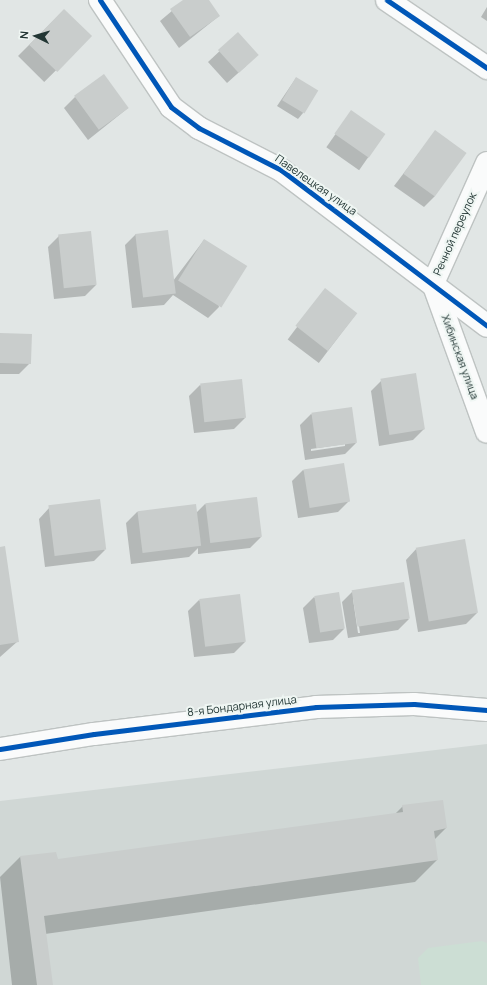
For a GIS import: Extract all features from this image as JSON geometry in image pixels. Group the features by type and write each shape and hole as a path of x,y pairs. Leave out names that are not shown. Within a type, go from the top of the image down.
{"street":[{"name":"Павелецкая улица","path":"100,0 171,107 199,128 281,170 433,283 487,326"},
{"path":"387,0 487,68"},
{"name":"Речной переулок","path":"433,283 487,163"},
{"name":"Хибинская улица","path":"433,283 487,432"},
{"name":"8-я Бондарная улица","path":"0,749 94,734 316,707 414,704 487,710"}],"shaded area":[{"path":"487,744 487,985 0,985 0,801"}],"green space":[{"path":"482,941 487,943 487,985 421,985 418,958 428,948"}],"building":[{"path":"183,0 209,0 220,16 190,37 170,9"},
{"path":"64,9 92,36 57,72 29,45"},
{"path":"238,32 259,55 239,73 218,50"},
{"path":"104,74 129,108 99,130 74,96"},
{"path":"296,77 318,90 304,114 282,100"},
{"path":"351,110 385,134 369,158 334,134"},
{"path":"435,130 467,153 435,197 403,174"},
{"path":"168,230 176,294 143,298 135,234"},
{"path":"91,231 97,285 64,288 58,234"},
{"path":"204,239 247,266 221,308 178,281"},
{"path":"325,288 357,313 328,351 295,326"},
{"path":"0,333 32,334 31,364 0,363"},
{"path":"416,373 425,429 389,435 380,379"},
{"path":"242,379 246,418 204,422 200,383"},
{"path":"352,407 357,443 316,448 311,413"},
{"path":"344,463 350,502 310,508 304,469"},
{"path":"257,497 262,537 210,543 205,503"},
{"path":"100,499 106,550 55,556 48,505"},
{"path":"196,504 201,546 143,553 137,511"},
{"path":"465,539 478,613 429,622 416,548"},
{"path":"5,546 19,642 0,645 0,547"},
{"path":"404,582 410,619 357,627 352,590"},
{"path":"339,592 345,629 320,632 314,596"},
{"path":"240,594 246,642 205,647 199,599"},
{"path":"443,800 447,828 434,831 438,860 44,916 53,985 37,985 20,856 56,852 58,859 403,812 402,805"}],"cycle path":[{"path":"100,0 171,107 199,128 281,170 487,326"},
{"path":"387,0 487,68"},
{"path":"0,749 94,734 316,707 414,704 487,710"}]}
